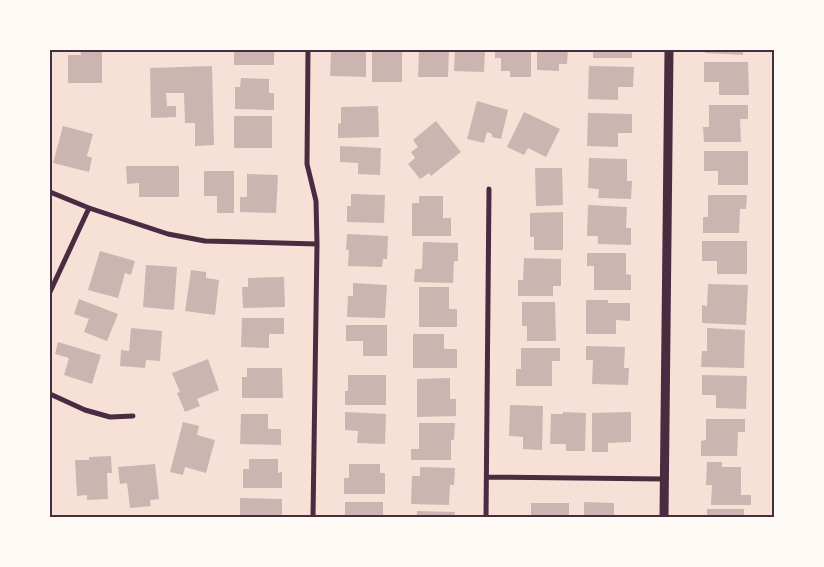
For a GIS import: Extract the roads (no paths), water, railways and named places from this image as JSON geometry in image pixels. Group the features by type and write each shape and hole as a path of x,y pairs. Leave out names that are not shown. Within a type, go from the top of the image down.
{"street":[{"path":"308,50 307,164 316,201 317,244 313,517"},
{"path":"664,517 669,50"},
{"path":"486,517 488,477 490,189"},
{"path":"50,192 89,208 168,234 205,241 317,244"},
{"path":"50,292 89,208"},
{"path":"50,394 85,410 110,416 133,416"},
{"path":"488,477 664,479"}]}
